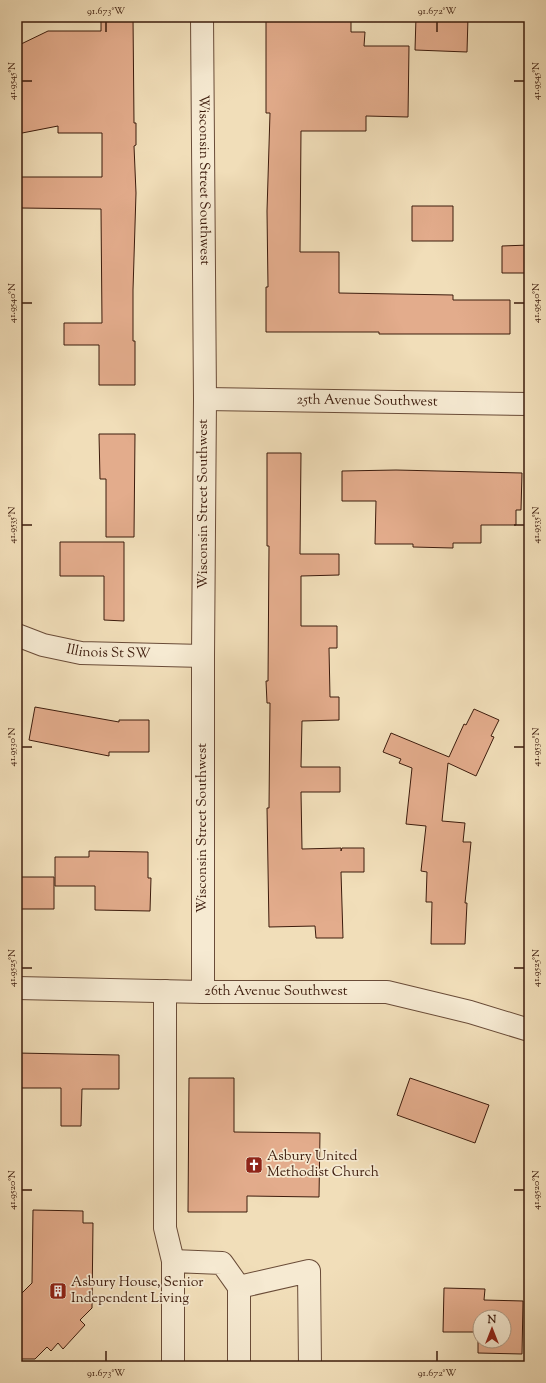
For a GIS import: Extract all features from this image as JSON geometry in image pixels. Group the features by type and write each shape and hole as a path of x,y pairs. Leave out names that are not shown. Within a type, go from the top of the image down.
{"street":[{"name":"Wisconsin Street Southwest","path":"202,17 205,399 203,992"},
{"name":"25th Avenue Southwest","path":"205,399 529,404"},
{"name":"Illinois St SW","path":"17,635 43,645 81,653 203,656"},
{"name":"26th Avenue Southwest","path":"17,988 203,992 387,992 470,1012 529,1030"},
{"path":"165,991 165,1228 173,1261 173,1366"},
{"path":"173,1261 222,1263 239,1286 239,1366"},
{"path":"239,1286 309,1271 310,1366"}],"building":[{"path":"101,17 133,17 134,123 136,123 136,145 134,146 136,193 133,290 135,385 99,385 99,345 64,345 64,323 102,323 101,209 21,208 21,177 102,177 102,133 58,133 58,126 17,134 17,46 48,31 101,31"},
{"path":"266,17 351,17 351,32 365,32 364,46 409,46 408,117 366,116 366,131 301,131 300,252 339,252 339,293 453,295 453,300 510,300 510,334 266,332 266,287 268,287 267,211 270,113 266,113"},
{"path":"416,17 468,17 467,52 415,50"},
{"path":"412,206 453,206 453,241 412,241"},
{"path":"529,245 529,273 502,273 502,246"},
{"path":"99,434 135,434 134,537 106,537 106,479 100,479"},
{"path":"267,453 301,453 300,554 339,554 339,575 301,576 301,626 337,626 337,648 329,648 330,697 339,697 339,720 302,721 301,767 340,767 340,792 301,792 302,849 341,848 341,851 342,848 364,848 364,872 341,872 343,938 316,938 315,926 269,927 267,808 269,808 270,703 267,703 266,681 268,681 269,546 267,546"},
{"path":"396,470 522,473 521,510 516,510 516,525 481,525 481,543 453,543 453,548 413,547 413,544 375,544 376,501 342,501 342,471"},
{"path":"60,542 124,542 124,621 104,620 104,576 60,576"},
{"path":"35,707 119,722 119,720 149,720 149,752 109,752 109,756 29,740"},
{"path":"474,709 499,720 491,736 494,737 476,776 448,763 442,821 465,823 463,842 471,842 465,903 467,903 465,944 431,944 432,902 426,902 427,872 421,871 426,826 406,824 412,768 399,763 401,759 383,752 391,733 449,757 464,724 466,725"},
{"path":"89,851 148,852 148,878 151,878 150,911 95,910 95,886 55,886 55,857 89,857"},
{"path":"17,877 54,877 54,909 17,909"},
{"path":"17,1053 119,1055 119,1089 82,1089 81,1126 61,1126 61,1088 17,1088"},
{"name":"Asbury United Methodist Church","path":"189,1078 234,1078 234,1132 320,1133 319,1197 247,1196 247,1212 188,1212"},
{"path":"410,1078 489,1105 475,1143 397,1115"},
{"name":"Asbury House, Senior Independent Living","path":"33,1210 83,1211 83,1223 93,1223 92,1308 80,1320 85,1325 63,1349 58,1343 51,1351 47,1347 35,1359 17,1359 17,1298 32,1283"},
{"path":"444,1288 485,1289 484,1300 523,1301 522,1354 478,1353 478,1349 512,1349 512,1309 472,1309 472,1332 443,1332"}],"place":[{"name":"Asbury United Methodist Church","path":"254,1165"},
{"name":"Asbury House, Senior Independent Living","path":"58,1291"}]}
